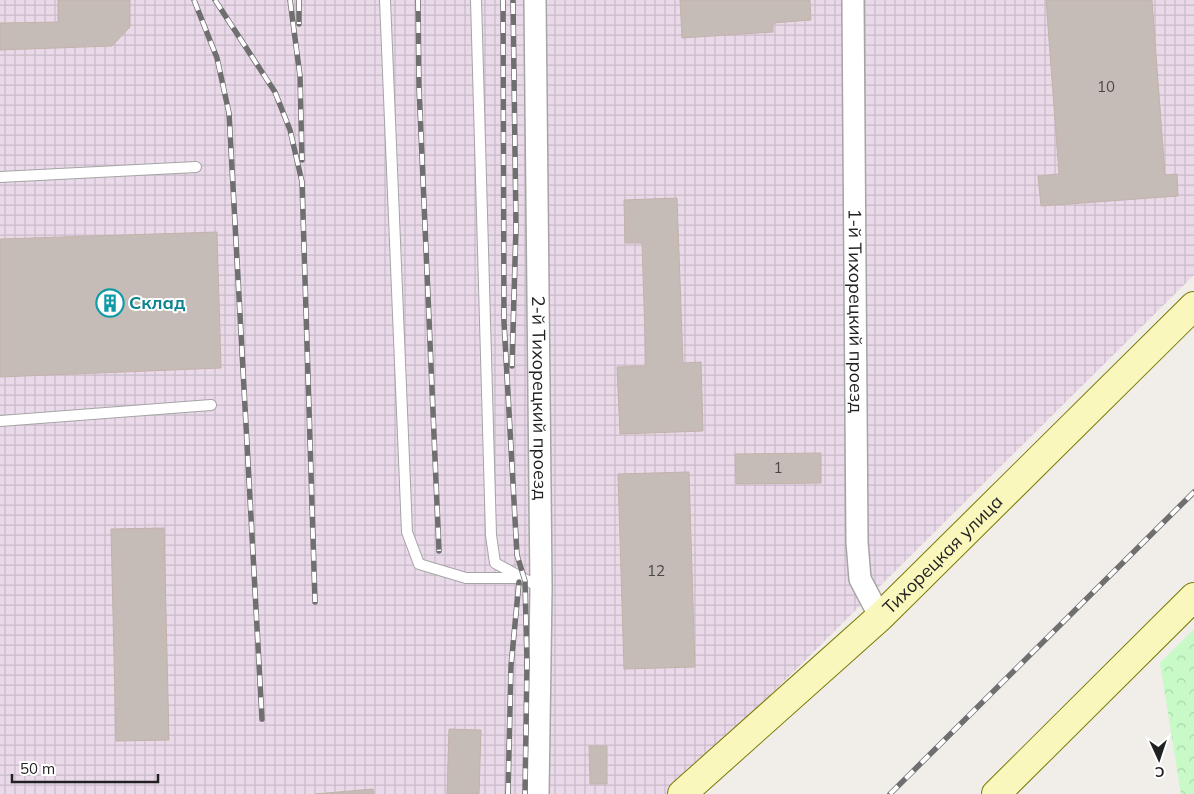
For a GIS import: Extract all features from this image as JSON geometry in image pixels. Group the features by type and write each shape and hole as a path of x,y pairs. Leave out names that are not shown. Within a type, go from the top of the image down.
{"street":[{"name":"2-й Тихорецкий проезд","path":"535,0 540,588 538,794"},
{"name":"1-й Тихорецкий проезд","path":"853,0 856,542 860,579 880,617"},
{"name":"Тихорецкая улица","path":"682,794 880,617 1194,306"},
{"path":"996,794 1194,597"}],"lane":[{"path":"385,0 407,532 419,564 466,578 520,578"},
{"path":"476,0 491,535 495,564 540,588"},
{"path":"0,177 196,167"},
{"path":"0,421 211,406"}],"shaded area":[{"path":"0,0 1194,0 1194,275 670,794 0,794"}],"green space":[{"path":"1194,629 1194,794 1181,794 1160,663"}],"building":[{"path":"58,0 130,0 130,27 112,46 0,50 0,23 58,22"},
{"path":"680,0 810,0 811,20 773,23 773,32 682,38"},
{"path":"1046,0 1152,0 1165,175 1177,174 1178,196 1041,206 1038,176 1059,174"},
{"path":"677,198 683,363 701,362 703,431 620,434 617,367 646,366 642,243 625,243 624,200"},
{"name":"Склад","path":"217,232 221,368 0,377 0,239"},
{"path":"821,453 821,483 736,484 735,454"},
{"path":"689,472 695,667 624,669 618,474"},
{"path":"164,528 169,740 116,741 111,529"},
{"path":"449,729 481,730 479,794 447,794"},
{"path":"589,746 607,746 607,784 590,784"},
{"path":"373,789 374,794 315,794"}],"railway":[{"path":"194,0 217,58 229,113 262,719"},
{"path":"215,0 275,92 290,130 302,182 315,602"},
{"path":"290,0 300,76 302,160"},
{"path":"299,0 299,24"},
{"path":"418,0 419,87 439,551"},
{"path":"503,0 504,322 517,555 525,581 527,663 525,794"},
{"path":"512,366 516,227 513,0"},
{"path":"890,794 1194,492"},
{"path":"508,794 511,666 519,582"}],"place":[{"name":"Склад","path":"110,303"}]}
